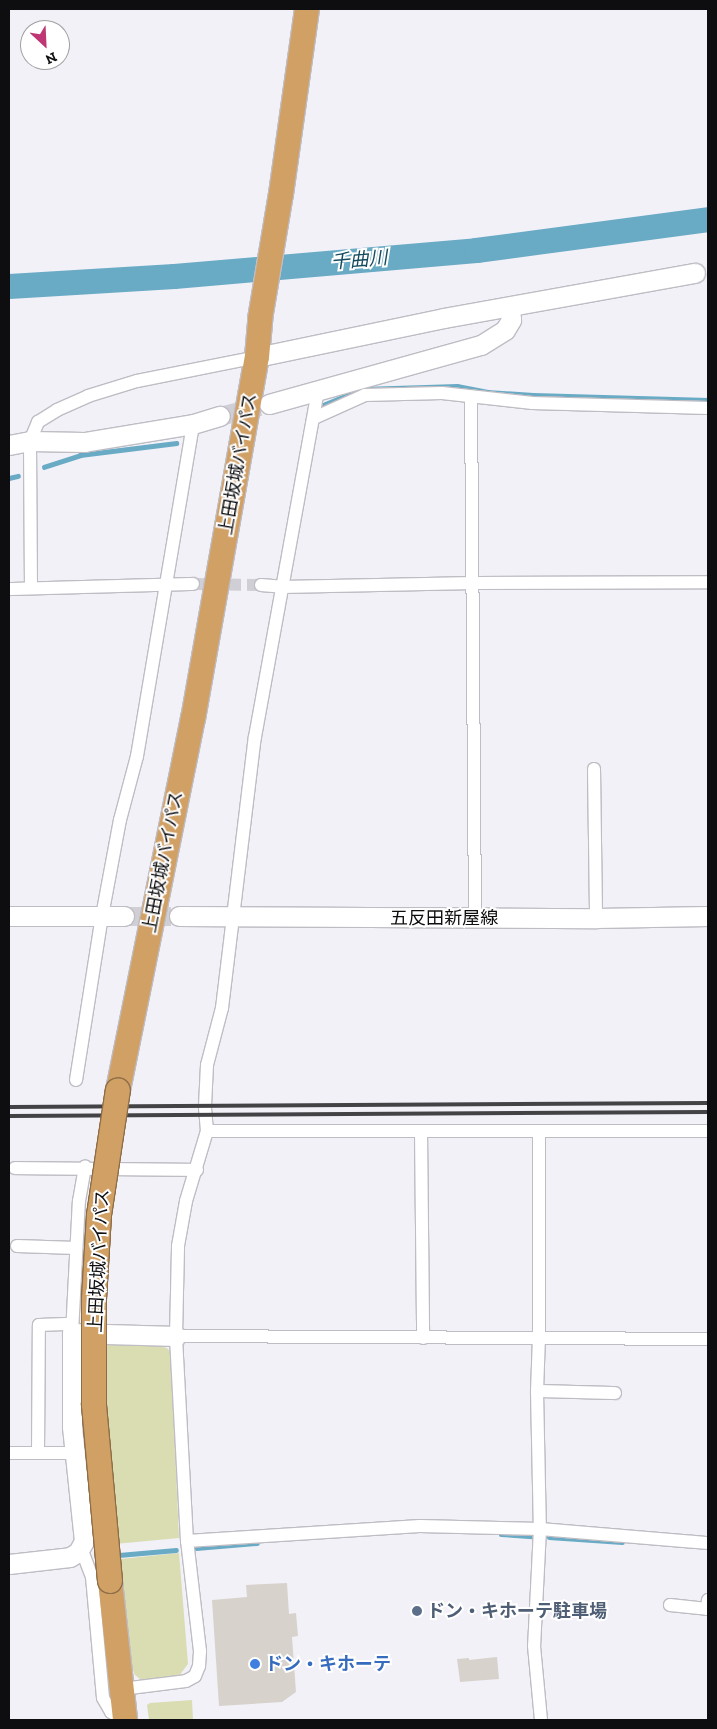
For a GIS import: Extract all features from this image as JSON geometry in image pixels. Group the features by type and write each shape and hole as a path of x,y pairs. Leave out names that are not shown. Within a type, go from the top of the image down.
{"highway":[{"name":"上田坂城バイパス","path":"125,1720 113,1694 110,1582 94,1404 94,1299 99,1215 118,1090 192,719 257,357 260,319 281,194 307,9"}],"street":[{"path":"31,588 30,441 38,422 57,410 88,396 137,381 510,307 702,272"},
{"path":"269,404 481,345 506,330 511,320 510,307"},
{"path":"78,1552 84,1556 92,1577 113,1694 186,1681 195,1676 199,1666 200,1651 187,1541 176,1336 178,1246 186,1201 207,1132 205,1106 207,1065 222,1008 255,737 318,391"},
{"path":"314,418 365,395 442,393 532,403 708,408"},
{"path":"471,397 476,918"},
{"path":"9,445 30,441 84,442 193,424 220,416"},
{"path":"76,1080 102,916 120,820 137,756 193,424"},
{"path":"261,585 282,587 474,583 708,582"},
{"path":"9,589 193,584"},
{"path":"594,769 596,918"},
{"path":"9,916 124,916"},
{"name":"五反田新屋線","path":"179,916 476,918 708,916"},
{"path":"421,1131 423,1338"},
{"path":"207,1132 708,1131"},
{"path":"539,1132 539,1337 537,1391 540,1529 534,1646 541,1720"},
{"path":"15,1168 85,1167 197,1170"},
{"path":"9,1564 70,1557 78,1552 84,1541 72,1427 72,1329 78,1201 85,1167"},
{"path":"18,1246 76,1248"},
{"path":"38,1453 39,1325 176,1336 708,1339"},
{"path":"537,1391 614,1393"},
{"path":"9,1453 75,1453"},
{"path":"187,1541 420,1526 540,1529 708,1543"},
{"path":"670,1604 707,1609 708,1600"}],"green space":[{"path":"104,1344 160,1346 167,1348 171,1353 179,1538 115,1544 104,1403"},
{"path":"179,1553 188,1664 179,1676 148,1680 140,1679 135,1675 131,1666 120,1559"},
{"path":"192,1700 193,1720 149,1720 147,1705 150,1703"}],"building":[{"name":"ドン・キホーテ","path":"287,1583 289,1614 296,1613 298,1636 292,1637 296,1692 282,1702 219,1706 212,1600 247,1597 246,1585"},
{"path":"497,1657 499,1679 460,1682 457,1659 469,1658 469,1660"}],"waterway":[{"name":"千曲川","path":"9,286 174,276 476,250 708,219"},
{"path":"323,405 362,389 457,386 487,392 533,395 708,400"},
{"path":"44,467 80,455 176,443"},
{"path":"9,478 18,476"},
{"path":"501,1534 532,1536"},
{"path":"549,1537 622,1542"},
{"path":"196,1548 257,1543"},
{"path":"119,1555 176,1550"}],"tunnel":[{"path":"220,416 260,406"},
{"path":"193,584 261,585"},
{"path":"124,916 179,916"}],"railway":[{"path":"9,1107 708,1103"},
{"path":"9,1116 708,1112"}],"place":[{"name":"ドン・キホーテ駐車場","path":"417,1611"},
{"name":"ドン・キホーテ","path":"255,1664"}]}
